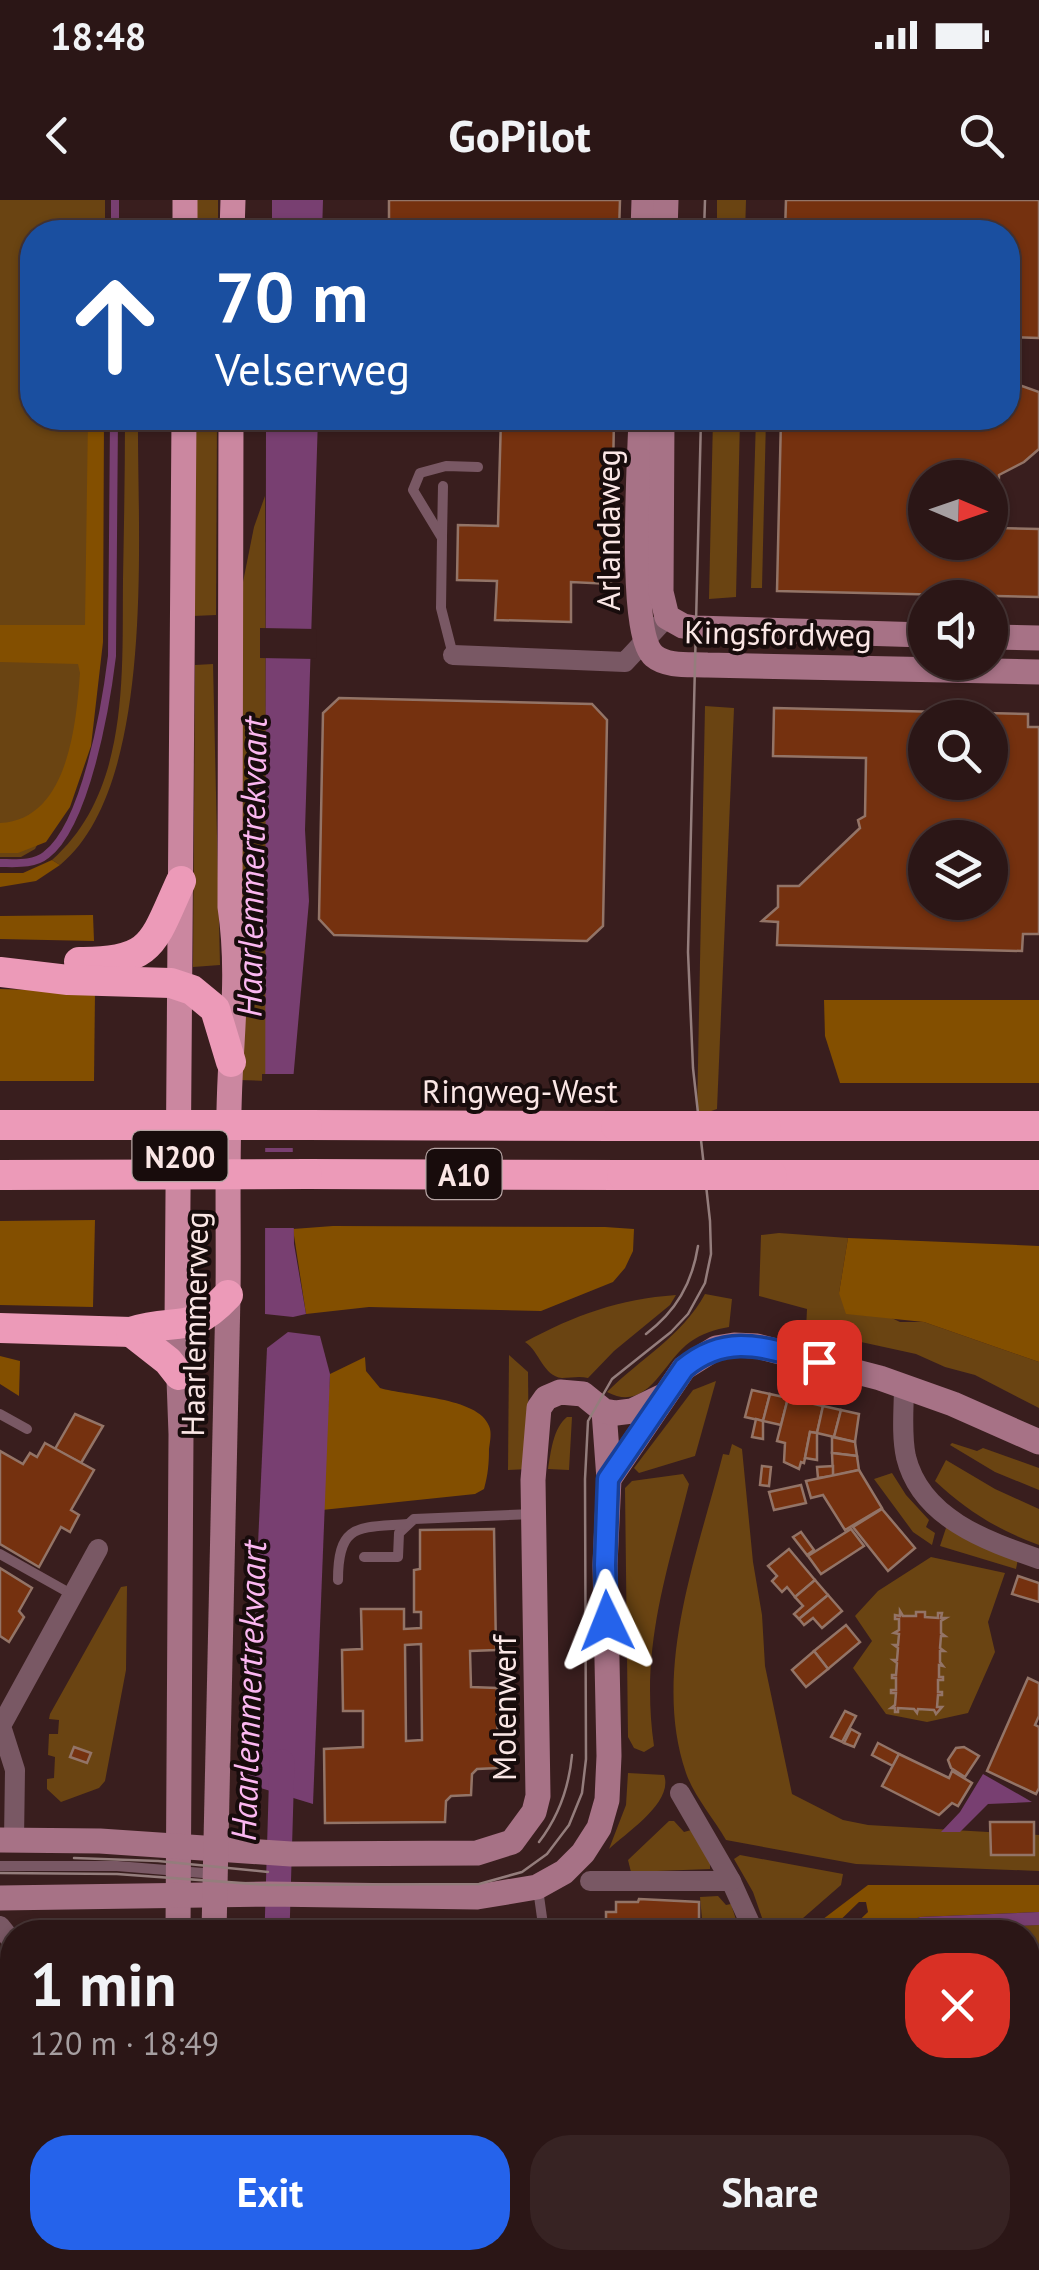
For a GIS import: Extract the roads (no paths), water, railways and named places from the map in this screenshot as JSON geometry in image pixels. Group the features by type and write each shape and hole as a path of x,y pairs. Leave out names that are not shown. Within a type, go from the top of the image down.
{"highway":[{"path":"0,970 35,961 98,962 134,956 154,940 181,880"},
{"path":"0,970 68,980 181,986 202,996 215,1009 231,1062"},
{"name":"Ringweg-West","path":"0,1124 1039,1126"},
{"name":"A10","path":"0,1174 1039,1175"},
{"path":"0,1328 131,1332 148,1326 177,1326 198,1322 228,1295"},
{"path":"131,1332 168,1361 179,1375"}],"main road":[{"name":"Haarlemmerweg","path":"177,1326 184,430"},
{"name":"Haarlemmerweg","path":"228,1295 236,967 230,906 231,430"}],"street":[{"name":"Arlandaweg","path":"640,430 638,597 644,642"},
{"name":"Arlandaweg","path":"662,430 662,592 668,617"},
{"name":"Kingsfordweg","path":"453,655 625,662 668,617 682,626 695,628 908,634"},
{"path":"1008,637 1039,638"},
{"name":"Kingsfordweg","path":"644,642 654,657 681,664 1039,672"},
{"name":"Haarlemmerweg","path":"214,1920 228,1295"},
{"name":"Haarlemmerweg","path":"177,1326 178,1920"},
{"path":"608,1479 684,1368 698,1356 734,1344 758,1346 904,1385 1039,1442"},
{"path":"904,1385 906,1457 932,1503 969,1532 1039,1559"},
{"name":"Molenwerf","path":"216,1873 280,1853 477,1853 512,1842 524,1828 538,1796 536,1418 546,1398 560,1392 584,1394 604,1412"},
{"path":"0,1898 178,1871 216,1873 279,1894 477,1897 537,1887 564,1872 583,1853 599,1828 607,1800 608,1479 604,1412 632,1412 664,1396"},
{"path":"98,1549 1,1726 16,1770 7,1840 100,1841 178,1871 216,1873"},
{"path":"680,1793 731,1881 749,1920"},
{"path":"590,1881 731,1881"}],"lane":[{"path":"442,538 412,490 420,473 446,466 478,467"},
{"path":"443,486 441,608 453,655"},
{"path":"0,1414 27,1429"},
{"path":"364,1557 398,1557 399,1533 414,1519 534,1514"},
{"path":"338,1580 342,1541 354,1531 408,1524"},
{"path":"0,1554 73,1595"},
{"path":"0,1866 116,1866 178,1871"},
{"path":"537,1887 543,1920"}],"waterway":[{"path":"115,200 115,220"},
{"path":"0,863 36,860 60,840 92,763 112,656 114,430"},
{"name":"Haarlemmertrekvaart","path":"277,1920 282,1762"}],"tram line":[{"path":"704,220 705,200"},
{"path":"0,1873 117,1874 268,1885 479,1884 522,1872 547,1854 569,1825 582,1793 586,1759 588,1421 612,1379 688,1314 705,1283 711,1254 693,1068 688,952 701,430"},
{"path":"646,1334 681,1296 692,1273 698,1246"},
{"path":"539,1842 562,1801 572,1755"},
{"path":"74,1858 158,1861 268,1872"}]}
